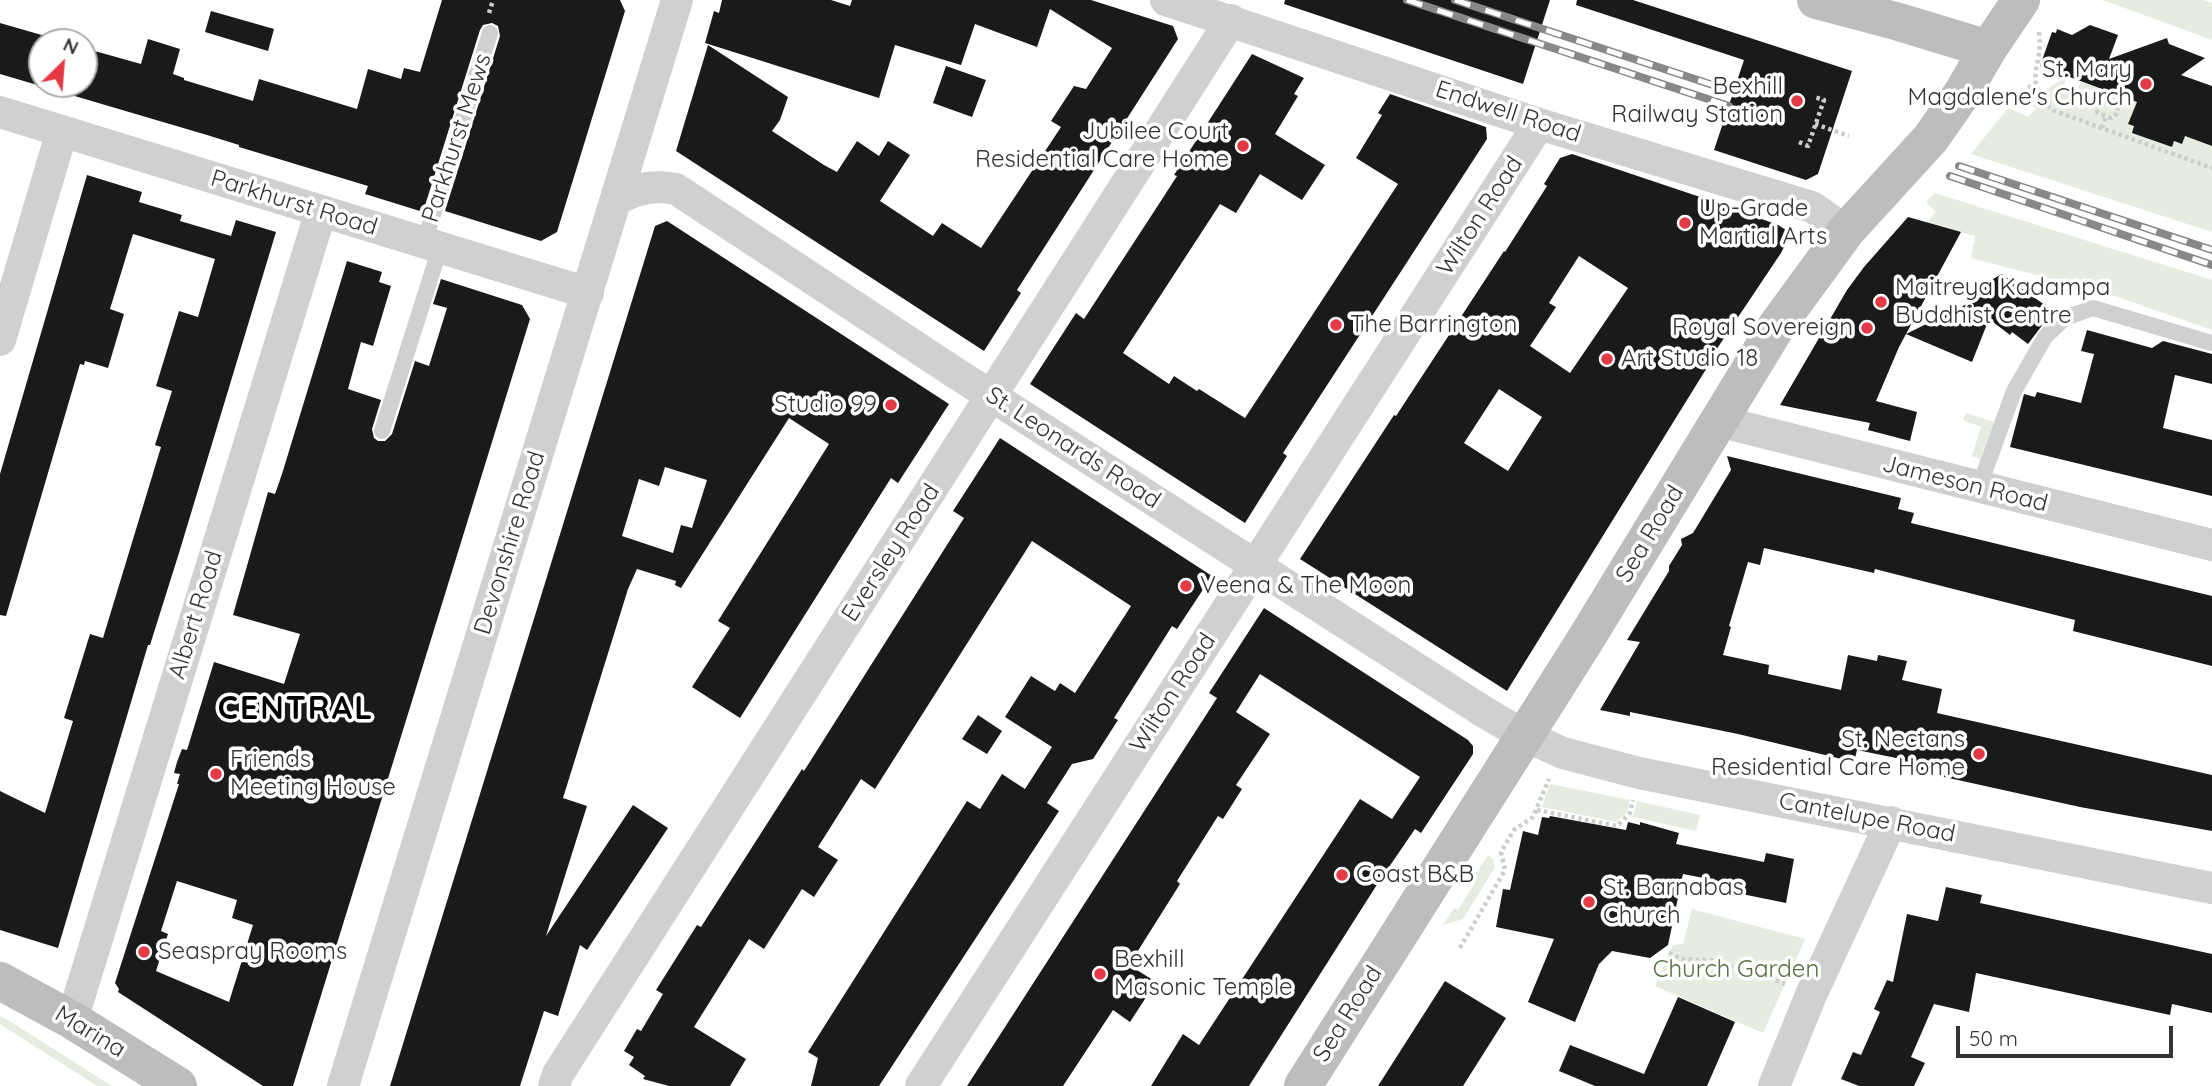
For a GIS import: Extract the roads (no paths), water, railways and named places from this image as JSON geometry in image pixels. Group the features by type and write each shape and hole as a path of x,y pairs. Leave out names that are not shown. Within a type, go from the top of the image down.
{"main road":[{"path":"1816,0 1988,49"},
{"name":"Sea Road","path":"1303,1086 1525,736 1776,327 1846,231 1931,138 2021,0"},
{"name":"Marina","path":"0,981 72,1020 178,1086"}],"street":[{"name":"Devonshire Road","path":"343,1086 677,0"},
{"name":"Endwell Road","path":"1166,0 1539,124 1812,207 1846,231"},
{"name":"Eversley Road","path":"554,1086 558,1074 1231,20"},
{"name":"Parkhurst Road","path":"0,112 588,293"},
{"name":"Wilton Road","path":"921,1086 1539,124"},
{"path":"0,340 61,131"},
{"name":"St. Leonards Road","path":"617,199 638,188 656,186 676,189 1254,566 1525,736"},
{"name":"Albert Road","path":"72,1020 321,211"},
{"name":"Jameson Road","path":"1718,421 2212,545"},
{"name":"Cantelupe Road","path":"1525,736 1563,753 1639,773 2212,888"},
{"path":"1774,1086 1811,995 1891,822"}],"lane":[{"name":"Parkhurst Mews","path":"382,431 490,33"},
{"path":"1979,488 2014,391 2045,337 2065,318 2092,307 2212,343"}],"railway":[{"path":"1407,0 1729,106"},
{"path":"1455,0 1734,92"},
{"path":"1959,166 2212,250"},
{"path":"1950,176 2212,265"}],"place":[{"name":"St. Mary Magdalene's Church","path":"2146,84"},
{"name":"Bexhill Railway Station","path":"1797,101"},
{"name":"Jubilee Court Residential Care Home","path":"1243,146"},
{"name":"Up-Grade Martial Arts","path":"1685,223"},
{"name":"Maitreya Kadampa Buddhist Centre","path":"1881,302"},
{"name":"The Barrington","path":"1336,325"},
{"name":"Royal Sovereign","path":"1867,328"},
{"name":"Art Studio 18","path":"1607,359"},
{"name":"Studio 99","path":"891,405"},
{"name":"Veena & The Moon","path":"1186,586"},
{"name":"St. Nectans Residential Care Home","path":"1979,754"},
{"name":"Friends Meeting House","path":"216,774"},
{"name":"Coast B&B","path":"1342,875"},
{"name":"St. Barnabas Church","path":"1589,902"},
{"name":"Seaspray Rooms","path":"144,952"},
{"name":"Bexhill Masonic Temple","path":"1100,974"}],"district":[{"name":"CENTRAL","path":"296,709"}],"park label":[{"name":"Church Garden","path":"1736,970"}]}
